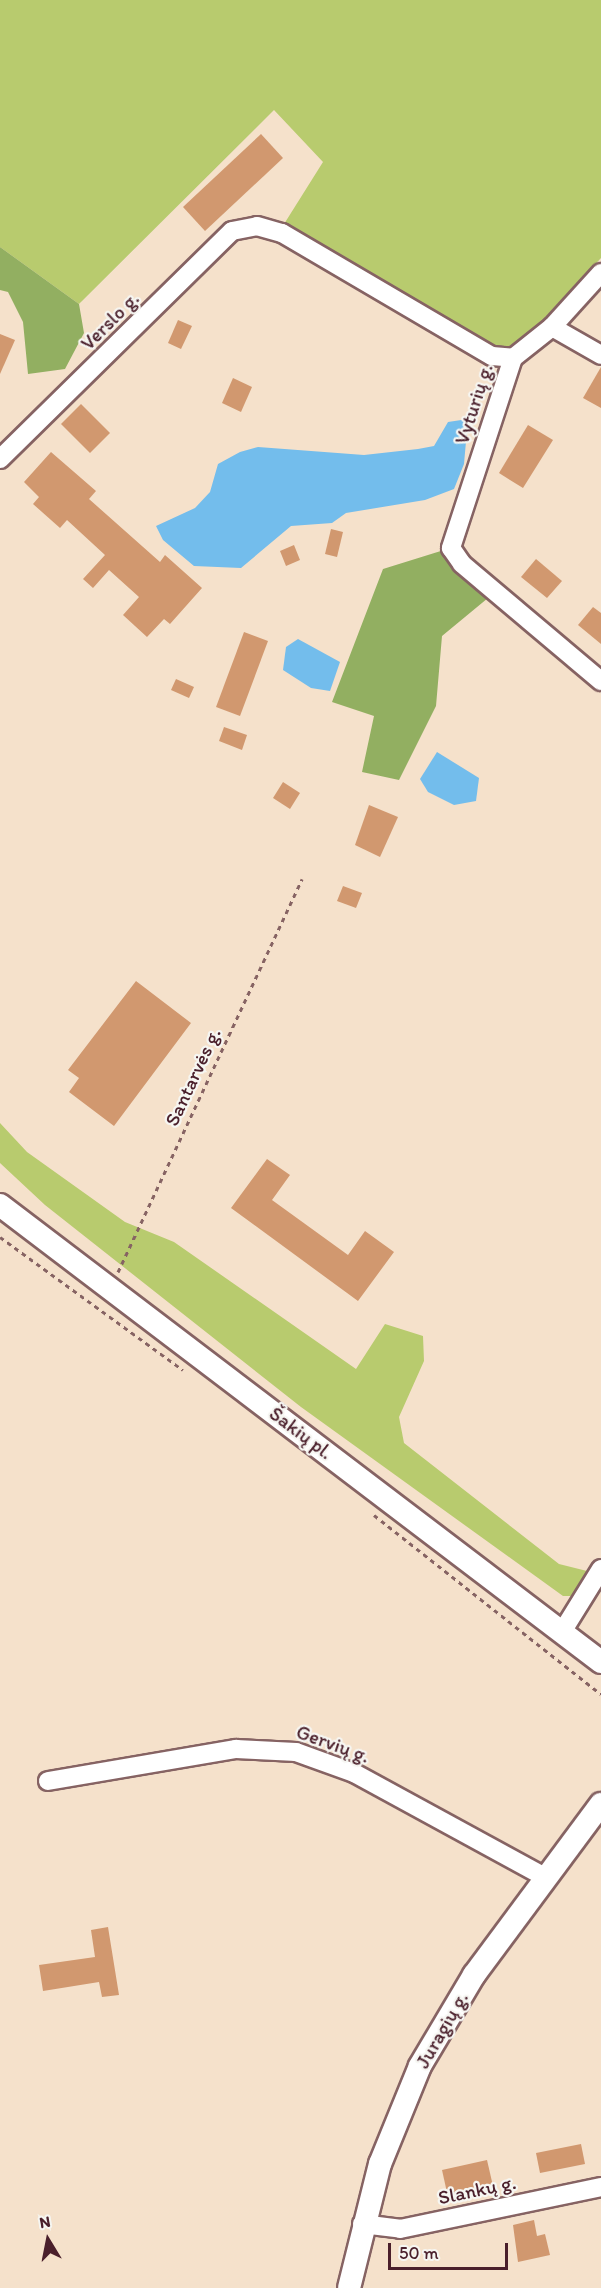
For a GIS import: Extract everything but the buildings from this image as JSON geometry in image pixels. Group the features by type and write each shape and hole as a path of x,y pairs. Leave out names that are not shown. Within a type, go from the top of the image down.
{"main road":[{"name":"Šakių pl.","path":"0,1205 601,1662"},
{"name":"Juragių g.","path":"349,2288 362,2224 420,2066 474,1975 601,1804"}],"street":[{"name":"Vyturių g.","path":"257,226 282,232 492,356 513,358 451,548 462,564 601,681"},
{"name":"Verslo g.","path":"0,459 232,231 257,226"},
{"path":"513,358 552,327 601,273"},
{"path":"552,327 601,355"},
{"path":"562,1632 601,1569"},
{"name":"Gervių g.","path":"48,1781 236,1749 296,1752 354,1773 545,1877"},
{"name":"Slankų g.","path":"362,2224 400,2229 601,2187"}],"path":[{"name":"Santarvės g.","path":"108,1285 302,879"},
{"path":"0,1237 194,1377"},
{"path":"366,1508 601,1694"}],"green space":[{"path":"0,0 601,0 601,258 501,366 274,240 323,162 274,110 79,304 0,247"},
{"path":"0,247 79,304 84,333 65,369 28,374 23,322 8,292 0,290"},
{"path":"444,550 488,598 442,636 436,706 399,780 362,772 374,716 332,702 383,569"},
{"path":"0,1123 27,1152 125,1222 174,1242 356,1369 385,1324 423,1336 424,1361 399,1417 404,1443 559,1564 591,1572 577,1596 563,1596 301,1407 45,1205 0,1163"}],"water":[{"path":"468,419 464,464 454,489 425,500 346,513 332,523 291,526 241,568 194,566 163,540 156,526 195,508 210,492 218,464 240,452 258,447 364,455 418,449 434,446 448,422"},
{"path":"298,639 340,662 330,691 311,688 283,670 286,647"},
{"path":"437,752 479,778 476,801 454,805 428,792 420,779"}]}
